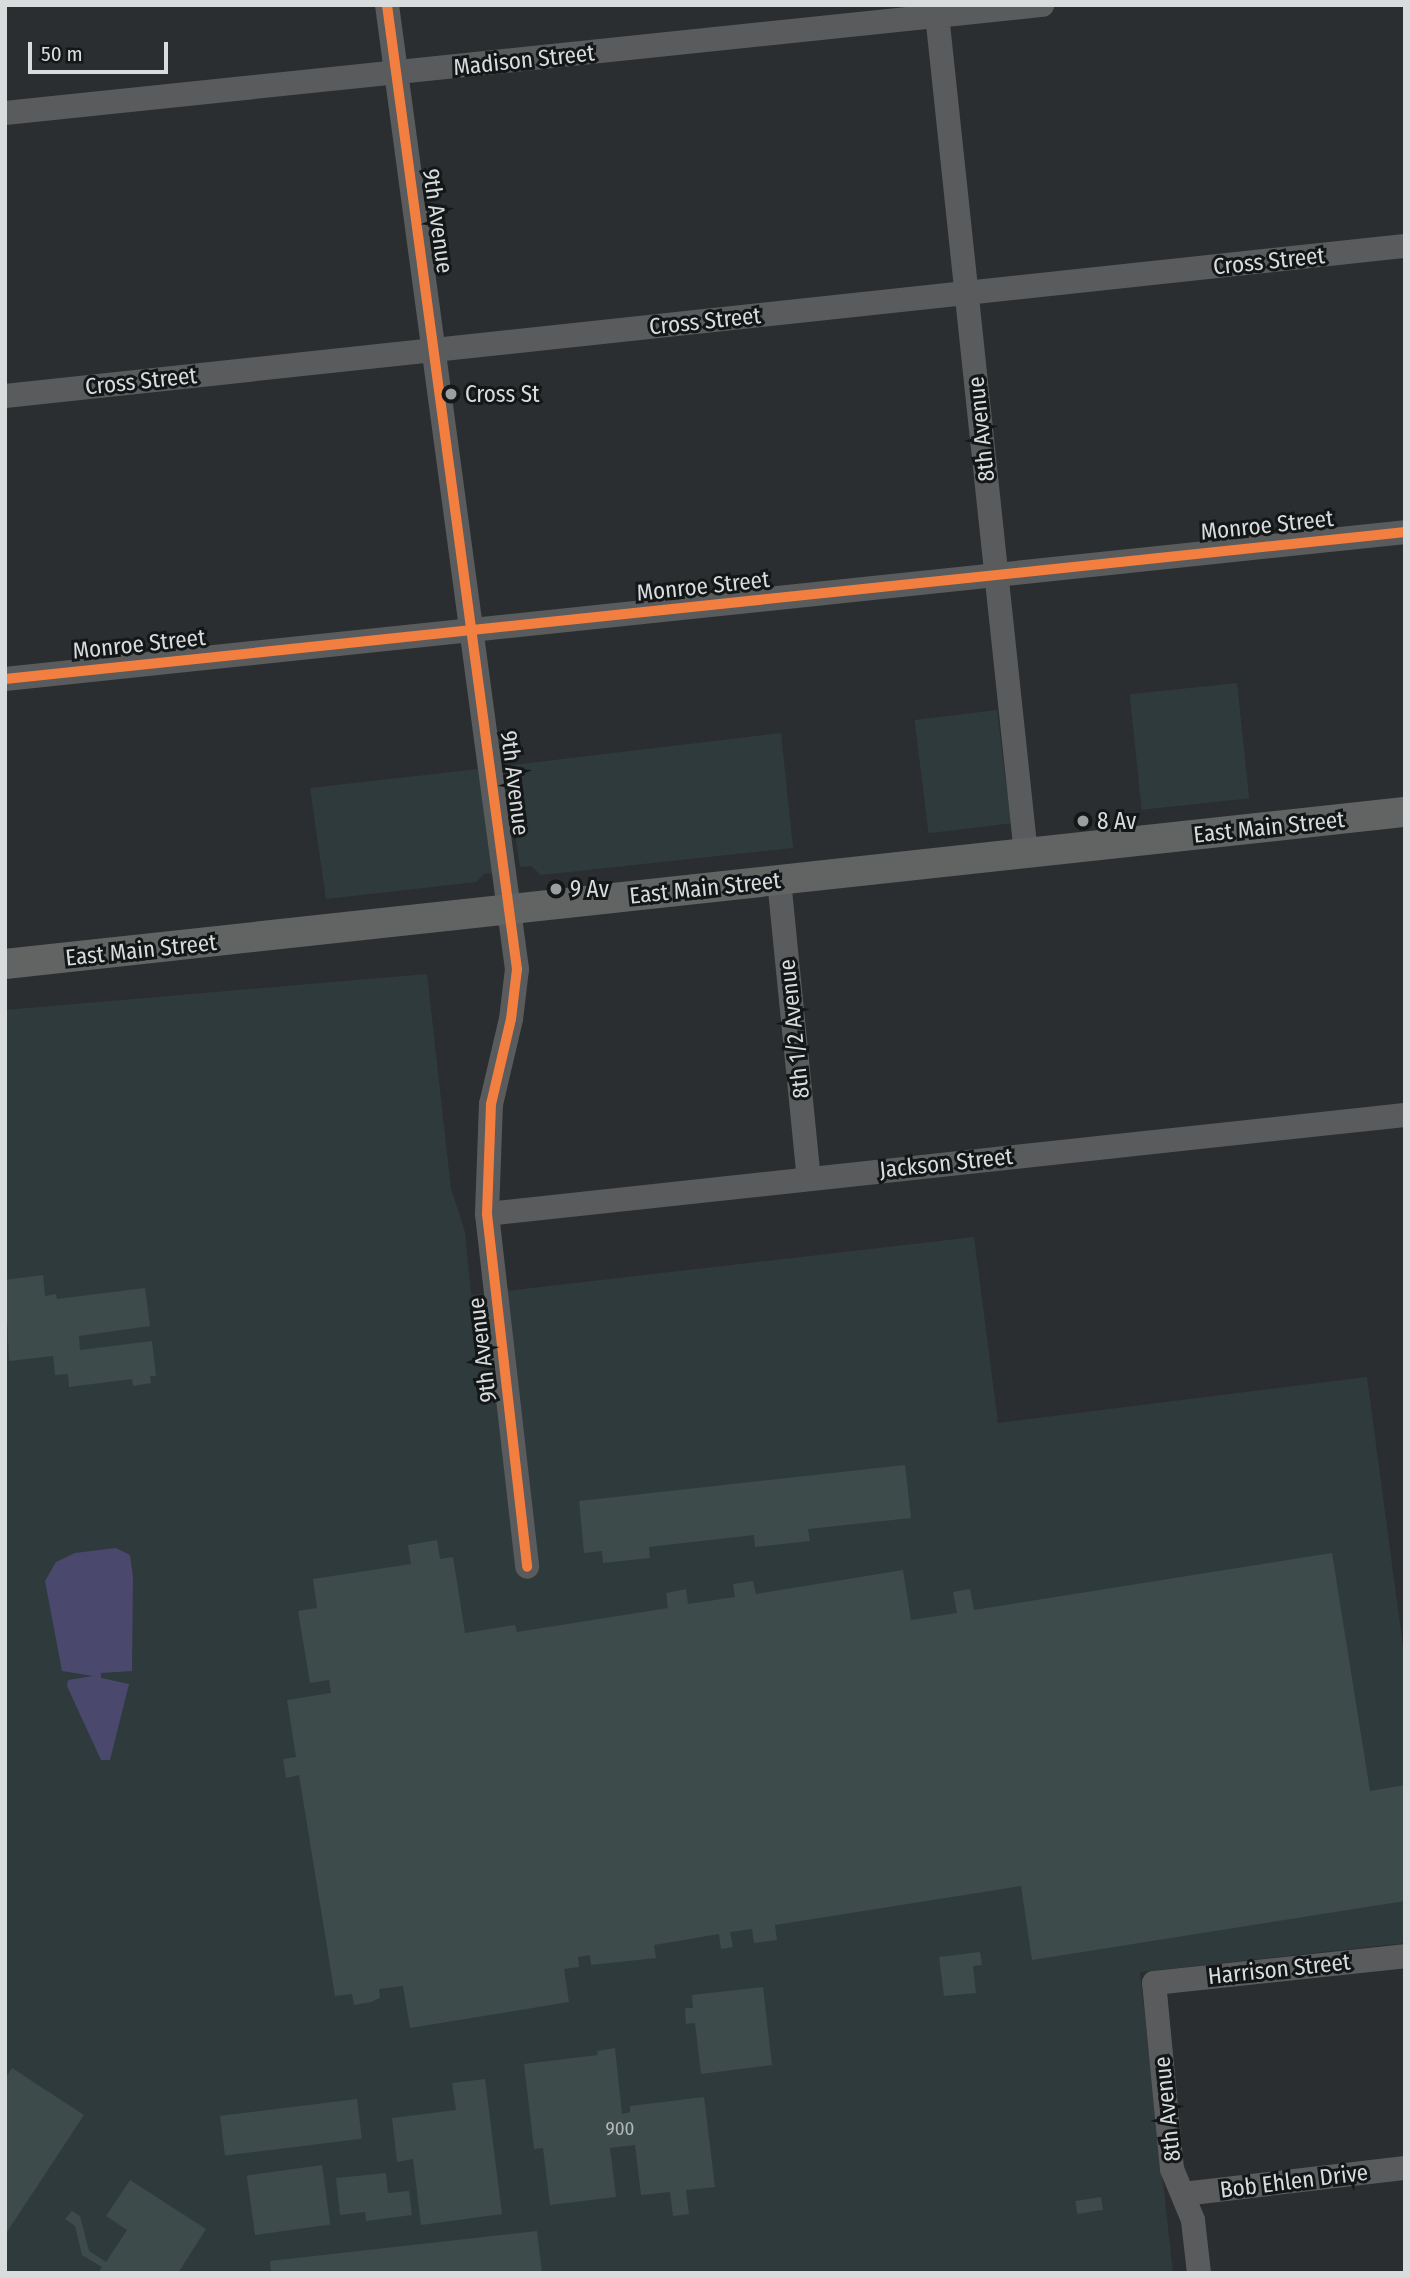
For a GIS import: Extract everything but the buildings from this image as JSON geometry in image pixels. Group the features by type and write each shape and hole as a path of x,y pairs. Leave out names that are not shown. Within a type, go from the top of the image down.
{"main road":[{"name":"East Main Street","path":"5,964 1405,812"}],"street":[{"name":"9th Avenue","path":"387,5 517,969 511,1019 491,1104 487,1214 527,1567"},
{"name":"Madison Street","path":"5,113 396,74 937,11 1042,5"},
{"name":"8th Avenue","path":"937,11 1026,854"},
{"name":"Cross Street","path":"5,396 1405,246"},
{"name":"Monroe Street","path":"5,679 998,577 1405,532"},
{"name":"8th 1/2 Avenue","path":"779,880 809,1178"},
{"name":"Jackson Street","path":"487,1214 1405,1115"},
{"name":"Harrison Street","path":"1154,1983 1405,1956"},
{"name":"8th Avenue","path":"1154,1983 1172,2169 1193,2220 1199,2273"},
{"name":"Bob Ehlen Drive","path":"1183,2194 1405,2168"}],"shaded area":[{"path":"1237,683 1249,798 1142,810 1130,694"},
{"path":"997,710 1011,823 929,833 915,720"},
{"path":"781,733 793,848 541,875 531,866 520,867 504,766"},
{"path":"478,769 493,873 484,874 476,882 326,899 310,788"},
{"path":"427,974 451,1189 465,1232 471,1295 974,1237 998,1423 1367,1377 1405,1662 1405,1943 1140,1972 1173,2273 5,2273 5,1010"},
{"path":"116,1548 130,1555 133,1577 132,1671 101,1673 101,1678 129,1684 110,1760 101,1760 67,1686 68,1680 93,1676 62,1671 45,1581 56,1562 75,1553"}],"cycle path":[{"path":"387,5 517,969 511,1019 491,1104 487,1214 527,1567"},
{"path":"5,679 1405,532"}],"place":[{"name":"Cross St","path":"451,394"},
{"name":"8 Av","path":"1083,821"},
{"name":"9 Av","path":"556,889"}]}
